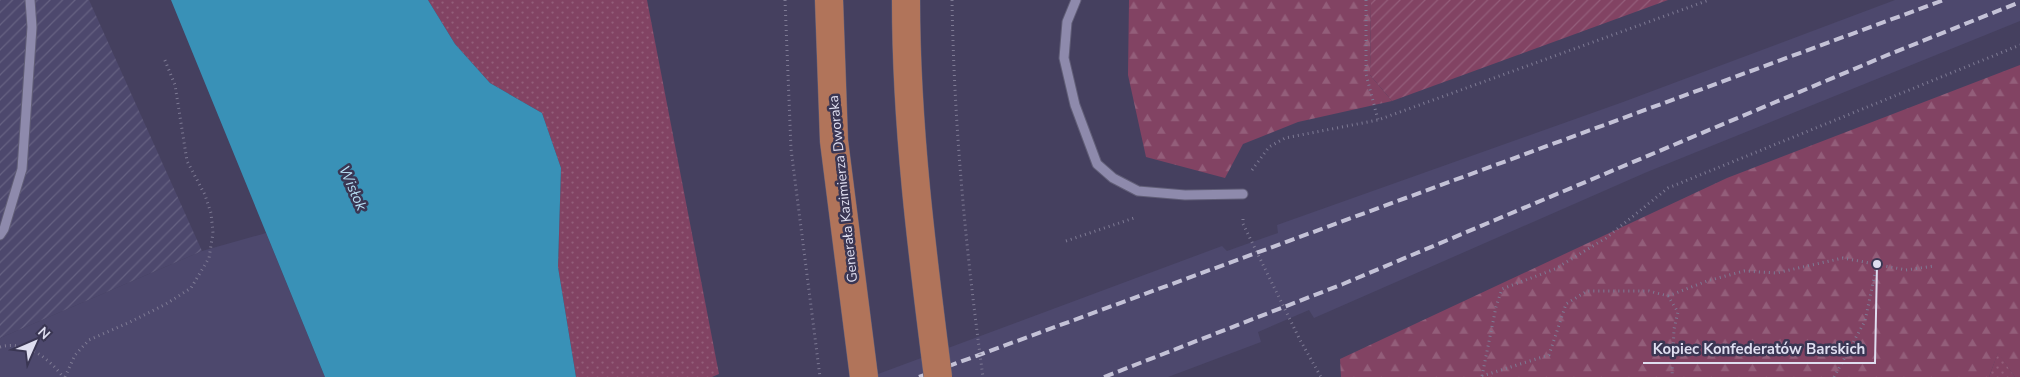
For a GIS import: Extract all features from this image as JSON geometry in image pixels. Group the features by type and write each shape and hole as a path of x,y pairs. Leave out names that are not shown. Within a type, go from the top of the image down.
{"main road":[{"name":"Generała Kazimierza Dworaka","path":"828,0 834,141 864,377"},
{"path":"906,0 912,138 922,257 938,377"}],"lane":[{"path":"0,235 4,229 22,170 32,27 30,0"},
{"path":"1076,0 1067,22 1064,58 1075,106 1096,164 1113,178 1138,192 1177,195 1243,194"}],"path":[{"path":"785,0 791,149 820,377"},
{"path":"952,0 960,177 968,267 983,377"},
{"path":"1366,0 1366,74 1378,120"},
{"path":"1321,377 1300,340 1243,224 1243,194 1246,180 1269,147 1285,138 1378,120 1709,0"},
{"path":"1934,266 1906,270 1843,258 1776,273 1744,271 1707,281 1668,296 1649,291 1587,291 1566,304 1549,355 1482,376 1496,307 1502,289 1562,265 1606,238 1668,188 2020,45"},
{"path":"0,347 26,348 44,356 64,377 75,355 89,340 166,304 191,288 209,258 213,234 211,213 205,195 187,161 175,85 164,58"},
{"path":"1066,241 1127,221"},
{"path":"1834,377 1865,321 1876,264"},
{"path":"1668,296 1678,312 1674,329 1672,377"}],"shaded area":[{"path":"0,0 89,0 202,251 0,338"},
{"path":"1895,0 2020,0 2020,21 1647,172 1314,318 1309,310 1258,332 1261,342 1168,377 870,377 1222,246 1227,251 1278,233 1277,225 1623,102"},
{"path":"266,233 325,377 0,377 0,338 202,251"}],"green space":[{"path":"428,0 647,0 719,374 712,377 576,377 558,267 561,168 542,113 490,83 455,44"},
{"path":"1129,0 1371,0 1370,75 1392,101 1298,122 1243,144 1225,178 1146,157 1128,75"},
{"path":"1371,0 1668,0 1392,101 1370,75"},
{"path":"2020,65 2020,377 2015,377 1998,353 1989,377 1341,377 1340,359 1727,178"},
{"path":"1998,352 2015,377 1989,377"}],"water":[{"name":"Wisłok","path":"171,0 428,0 455,44 490,83 542,113 561,168 558,267 576,377 325,377"}],"railway":[{"path":"919,377 1944,0"},
{"path":"1104,377 1343,284 1885,56 2020,2"}],"place":[{"name":"Kopiec Konfederatów Barskich","path":"1877,264"}]}
